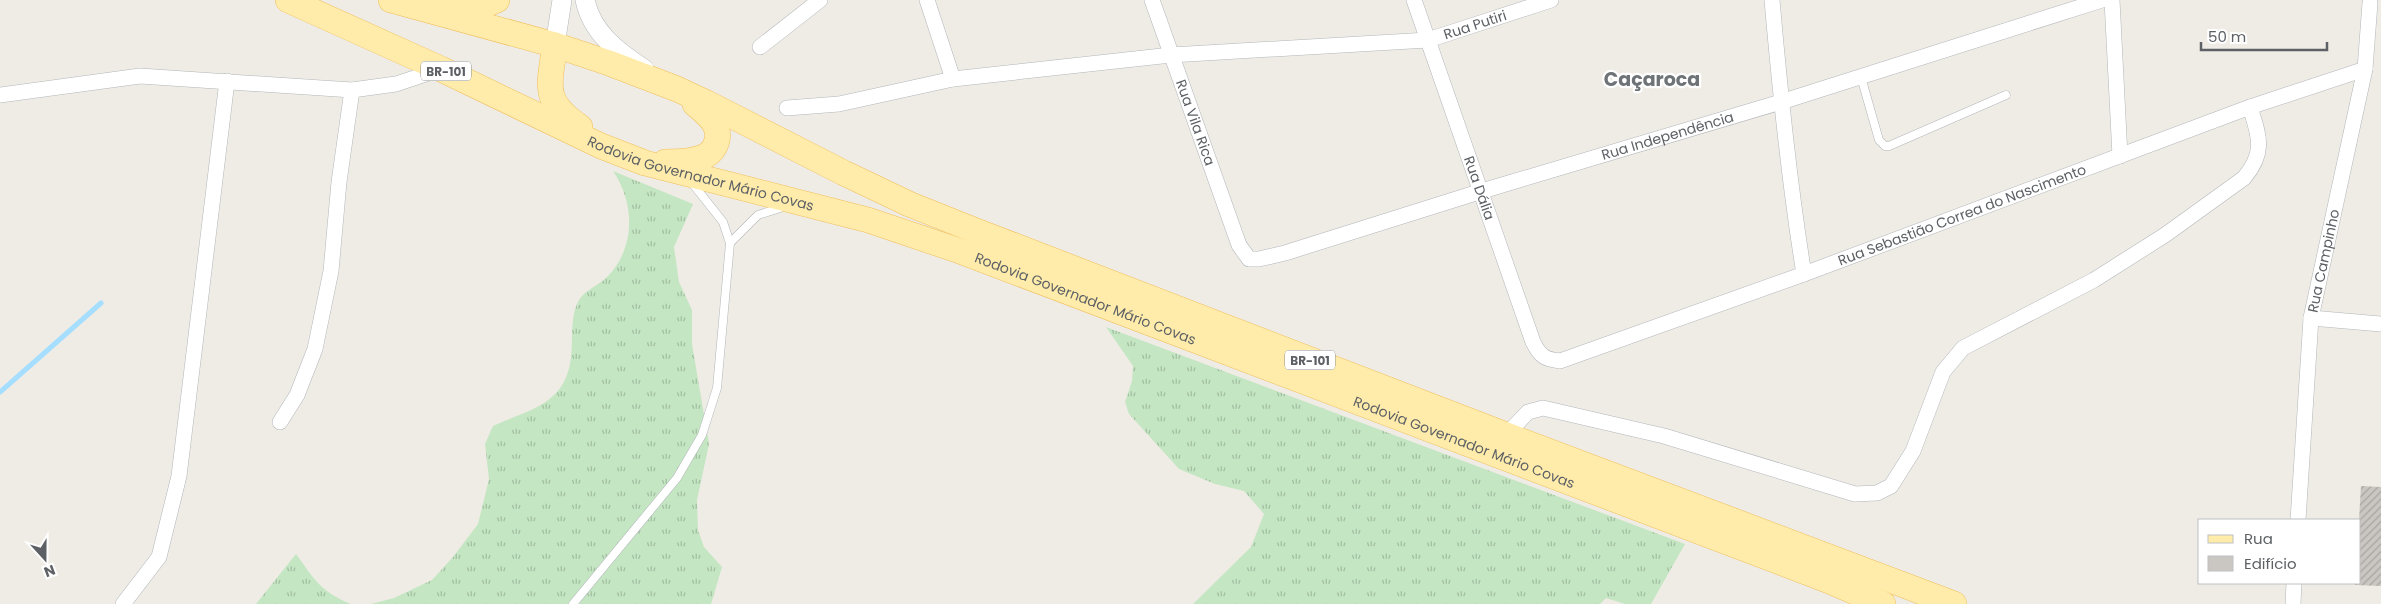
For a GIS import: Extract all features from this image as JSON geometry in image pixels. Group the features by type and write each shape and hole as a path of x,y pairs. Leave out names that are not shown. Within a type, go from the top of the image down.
{"main road":[{"name":"Rodovia Governador Mário Covas","path":"288,0 441,68 601,146 645,163 805,202 868,220 960,252 1827,580 1883,604"},
{"name":"Rodovia Governador Mário Covas","path":"391,0 555,45 609,63 677,90 909,204 1506,435 1954,604"},
{"path":"422,10 485,5 497,0"},
{"path":"555,45 549,89 552,99 565,116 601,146"},
{"path":"645,163 689,161 702,158 712,152 717,141 717,128 713,121 677,90"}],"street":[{"path":"555,45 562,0"},
{"path":"585,0 595,27 608,43 621,54 677,90"},
{"path":"760,47 820,0"},
{"path":"927,0 953,79"},
{"name":"Rua Vila Rica","path":"1152,0 1239,245"},
{"name":"Rua Dália","path":"1414,0 1533,342 1546,360 1560,361"},
{"name":"Rua Putiri","path":"787,108 839,104 953,79 1171,55 1428,40 1551,0"},
{"path":"1772,0 1781,102 1794,212 1804,274"},
{"name":"Rua Independência","path":"1239,245 1249,259 1259,259 1285,253 1482,191 1781,102 2102,0"},
{"path":"2112,0 2120,156"},
{"name":"Rua Campinho","path":"2298,519 2310,318 2365,69 2370,3"},
{"path":"0,95 140,76 352,90 396,84 441,68"},
{"name":"Rua Sebastião Correa do Nascimento","path":"1560,361 1804,274 2250,107 2365,69"},
{"path":"123,604 159,557 179,476 227,81"},
{"path":"280,422 297,395 315,348 331,271 352,90"},
{"path":"1506,435 1528,412 1543,408 1664,436 1855,494 1877,493 1891,486 1913,451 1943,372 1963,348 2094,280 2165,235 2244,178 2253,167 2260,146 2250,107"},
{"path":"2310,318 2381,324"},
{"path":"2293,604 2294,584"}],"lane":[{"path":"1861,77 1879,140 1885,146 2006,95"},
{"path":"573,604 677,478 702,435 717,388 730,243 723,222 684,174"},
{"path":"730,243 758,215 779,207 805,202"}],"green space":[{"path":"613,171 693,204 674,247 679,282 692,310 692,344 709,444 697,500 698,530 704,547 722,567 711,604 371,604 394,598 432,580 453,557 478,524 489,479 485,444 493,426 544,403 561,386 567,374 571,358 573,324 577,304 586,292 607,277 623,253 627,239 628,211 625,197"},
{"path":"1106,327 1685,544 1651,604 1625,604 1606,598 1600,604 1193,604 1251,547 1264,514 1244,491 1215,484 1179,469 1129,414 1125,402 1132,381 1133,366"},
{"path":"296,554 319,584 332,595 351,604 256,604"}],"building":[{"path":"2361,486 2381,487 2381,586 2355,585 2361,584 2361,519 2359,519"}],"waterway":[{"path":"0,392 101,303"}],"district":[{"name":"Caçaroca","path":"1652,79"}]}
